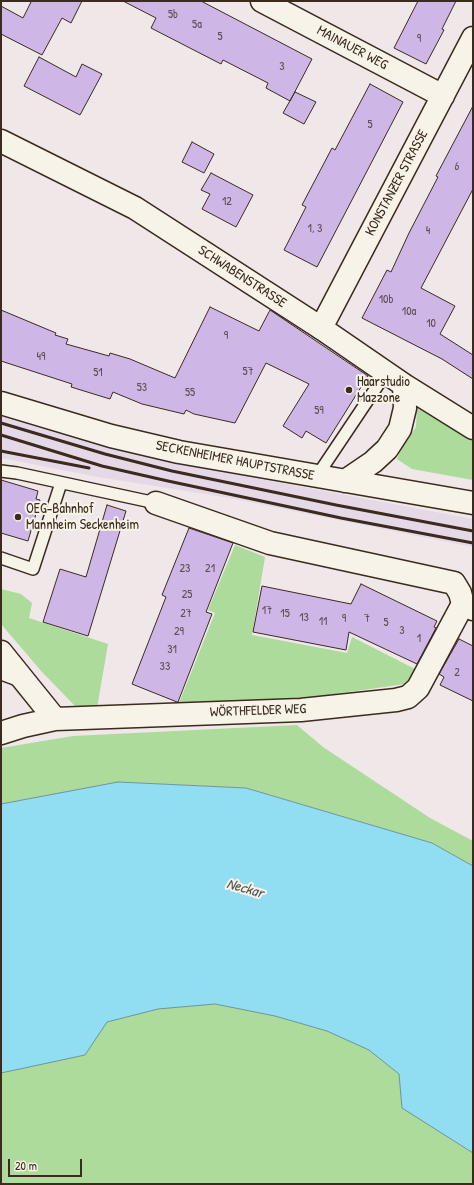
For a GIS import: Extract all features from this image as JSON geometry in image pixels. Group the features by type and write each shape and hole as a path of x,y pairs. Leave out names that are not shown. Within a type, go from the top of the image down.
{"street":[{"name":"MAINAUER WEG","path":"262,1 443,96"},
{"name":"KONSTANZER STRASSE","path":"321,328 473,38"},
{"name":"SCHWABENSTRASSE","path":"1,142 135,208 321,328 404,385 473,428"},
{"path":"345,481 388,449 400,429 405,408 404,385"},
{"name":"SECKENHEIMER HAUPTSTRASSE","path":"1,403 111,436 171,450 473,503"},
{"name":"WÖRTHFELDER WEG","path":"1,733 23,726 55,719 301,710 396,700 408,697 418,688 468,607 454,583 270,543 156,503"},
{"path":"1,652 55,719"}],"lane":[{"path":"317,476 386,373"},
{"path":"1,471 17,473 156,503"},
{"path":"1,558 33,569 61,483"},
{"path":"1,674 28,684"}],"shaded area":[{"path":"1,412 108,446 175,463 473,519 473,547 230,498 98,477 1,458"}],"green space":[{"path":"417,408 473,441 473,480 412,469 397,459 401,449 416,427"},
{"path":"235,545 265,557 252,635 347,653 352,637 417,670 412,683 300,699 179,703 215,613 208,610"},
{"path":"1,589 21,594 32,603 29,618 108,644 97,708 76,707 42,672 1,624"},
{"path":"297,725 323,747 430,818 473,841 473,866 432,843 246,788 118,782 473,999 473,1184 1,1184 1,748 73,736"}],"water":[{"name":"Neckar","path":"118,782 246,788 432,843 473,866 473,1153 402,1108 399,1074 369,1050 327,1031 275,1016 215,1004 158,1009 107,1022 85,1055 1,1073 1,804"}],"building":[{"path":"29,1 82,1 71,23 62,18 42,55 1,34 1,6 23,18 31,2"},
{"path":"123,1 201,1 312,59 290,101 266,88 268,83 223,60 221,64 151,28 156,18"},
{"path":"418,1 456,1 442,29 444,30 426,64 394,48"},
{"path":"39,57 76,77 82,64 102,74 80,115 24,86"},
{"path":"370,84 403,102 317,267 284,250 306,207 302,205 332,148 335,150"},
{"path":"295,92 316,102 304,124 283,113"},
{"path":"473,106 473,189 421,288 455,306 440,334 473,355 473,379 442,359 362,318 387,270 391,272 438,177 436,176"},
{"path":"192,142 214,154 204,173 182,162"},
{"path":"211,173 253,195 236,227 202,209 210,194 201,190"},
{"path":"210,307 259,331 270,310 368,376 326,443 306,431 302,438 283,426 309,384 266,363 235,423 194,414 186,410 184,414 142,404 113,392 110,399 71,387 72,384 1,361 1,310 56,333 55,335 68,339 66,344 109,356 110,353 130,359 175,378"},
{"name":"OEG-Bahnhof Mannheim Seckenheim","path":"1,480 38,491 36,499 40,500 28,541 1,533"},
{"path":"107,505 126,511 88,636 43,622 60,569 86,577"},
{"path":"189,528 233,543 206,612 212,614 177,702 132,684 166,597 162,595"},
{"path":"361,584 437,621 434,627 436,628 417,664 349,632 346,650 253,632 262,586 351,604"},
{"path":"459,639 473,646 473,701 440,685 444,677 439,674"}],"railway":[{"path":"1,423 105,454 172,471 336,505 473,531"},
{"path":"1,435 102,466 341,518 473,543"},
{"path":"1,451 89,468"}],"place":[{"name":"Haarstudio Mazzone","path":"349,390"},
{"name":"OEG-Bahnhof Mannheim Seckenheim","path":"18,517"}]}
